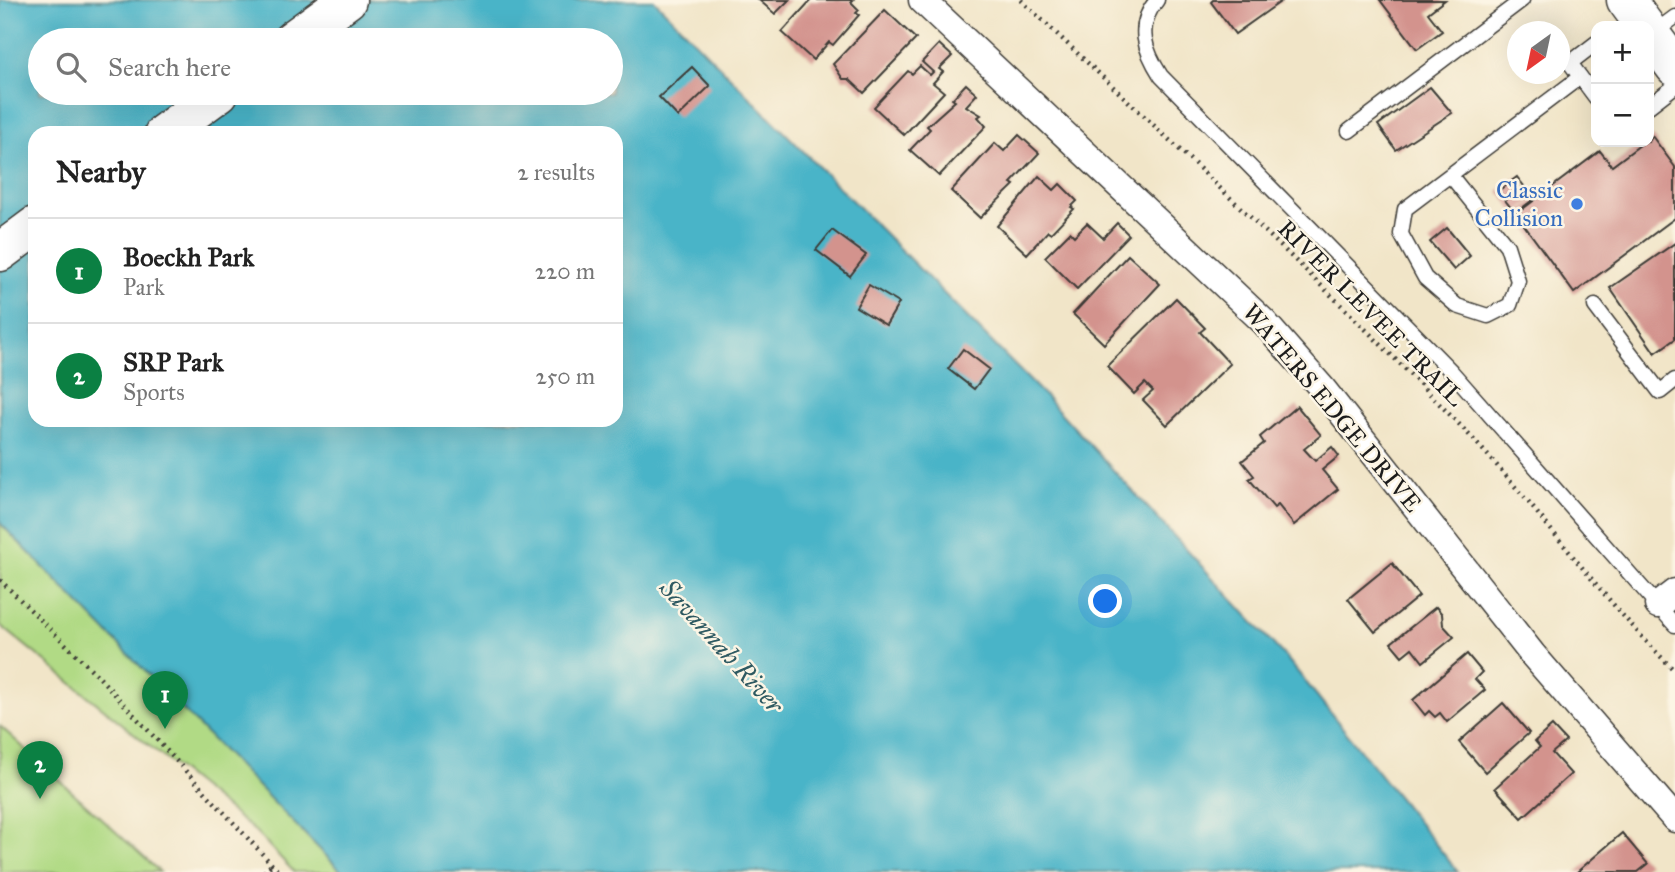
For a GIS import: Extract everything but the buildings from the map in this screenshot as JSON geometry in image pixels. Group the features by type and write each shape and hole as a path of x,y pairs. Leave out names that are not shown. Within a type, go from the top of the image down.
{"main road":[{"path":"308,28 347,0"},
{"path":"1644,20 1675,66"},
{"path":"174,126 202,105"},
{"path":"0,252 28,231"}],"street":[{"name":"WATERS EDGE DRIVE","path":"922,0 1264,322 1322,388 1534,655 1675,820"}],"lane":[{"path":"1157,0 1150,7 1142,31 1146,54 1161,76 1459,380 1508,433 1618,564 1666,599 1675,625"},
{"path":"1349,131 1522,0"},
{"path":"1591,47 1570,63 1591,91"},
{"path":"1451,176 1507,246 1518,281 1510,305 1488,316 1457,306 1425,278 1401,234 1405,209 1580,77"},
{"path":"1654,102 1675,86"},
{"path":"1595,306 1660,392 1675,380"}],"path":[{"name":"RIVER LEVEE TRAIL","path":"1021,0 1193,160 1455,419 1516,484 1675,671"},
{"path":"0,580 97,675 279,872"},
{"path":"264,872 272,864"}],"green space":[{"path":"0,523 342,872 294,872 256,832 0,625"},
{"path":"0,726 160,872 0,872"}],"water":[{"name":"Savannah River","path":"0,0 654,0 1047,398 1289,661 1458,872 342,872 0,523"}],"place":[{"name":"Classic Collision","path":"1577,204"},
{"name":"Boeckh Park","path":"165,729"},
{"name":"SRP Park","path":"40,799"}]}
